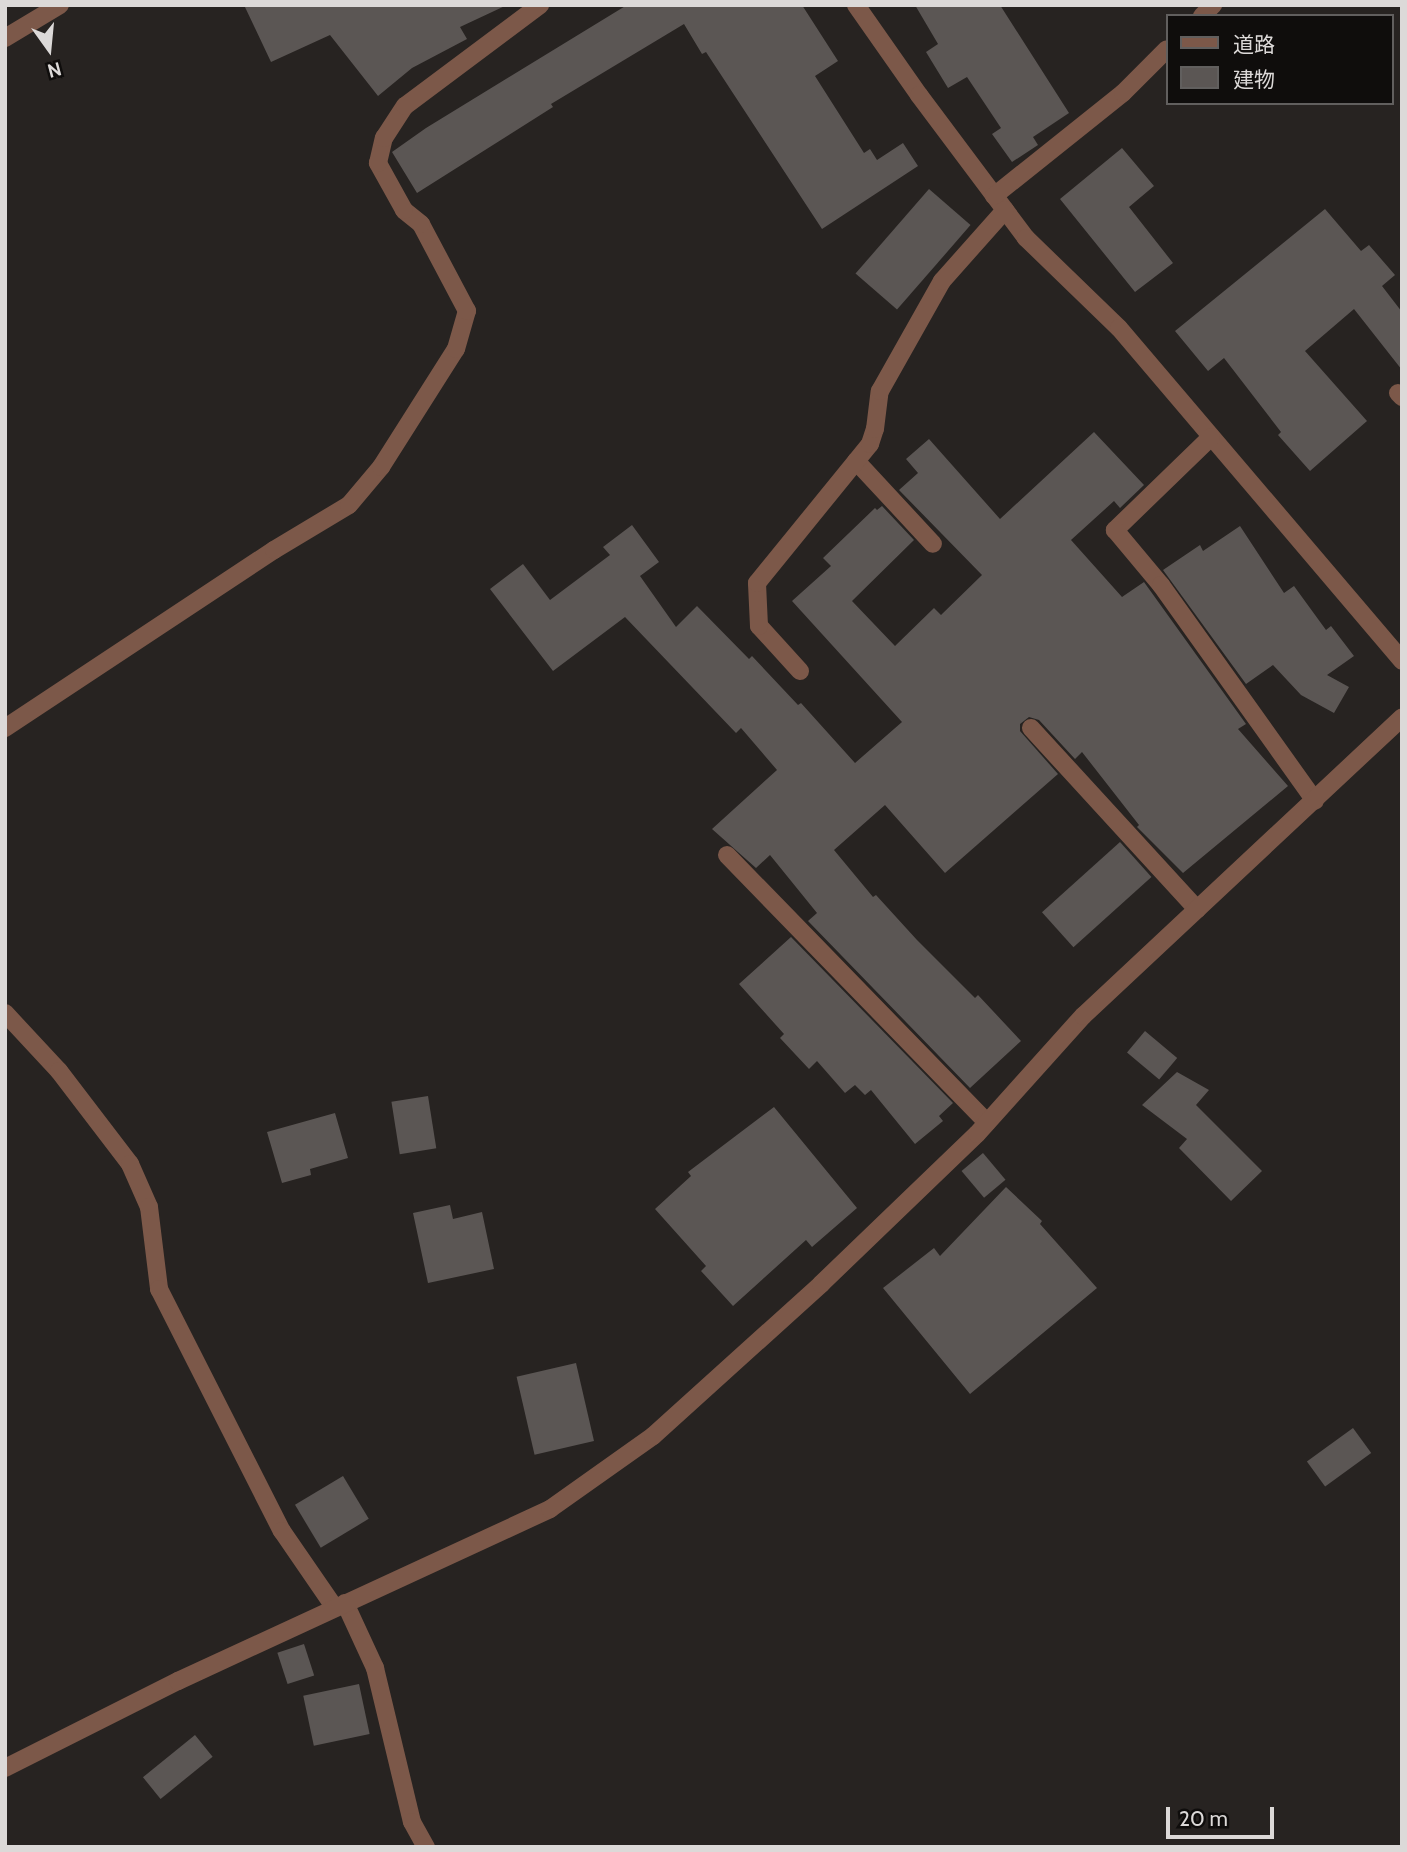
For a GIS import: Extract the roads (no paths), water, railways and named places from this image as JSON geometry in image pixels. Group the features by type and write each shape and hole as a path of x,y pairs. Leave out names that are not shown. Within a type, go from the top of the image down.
{"street":[{"path":"5,38 60,5"},
{"path":"5,728 274,550 349,505 381,467 456,349 467,311 421,224 404,210 379,163 384,138 405,106 540,5"},
{"path":"856,5 1026,238 1119,328 1402,661"},
{"path":"800,671 759,626 757,583 870,444 875,429 880,391 942,281 999,203 1123,93 1166,50"},
{"path":"1211,437 1115,530 1161,585 1315,801"},
{"path":"856,461 933,544"},
{"path":"5,1768 340,1605 550,1509 653,1436 821,1284 988,1122 1083,1016 1402,718"},
{"path":"1031,729 1197,909"},
{"path":"727,855 988,1122"},
{"path":"5,1013 60,1071 130,1164 149,1206 159,1289 282,1531 340,1605 375,1668 412,1822 426,1847"}]}
